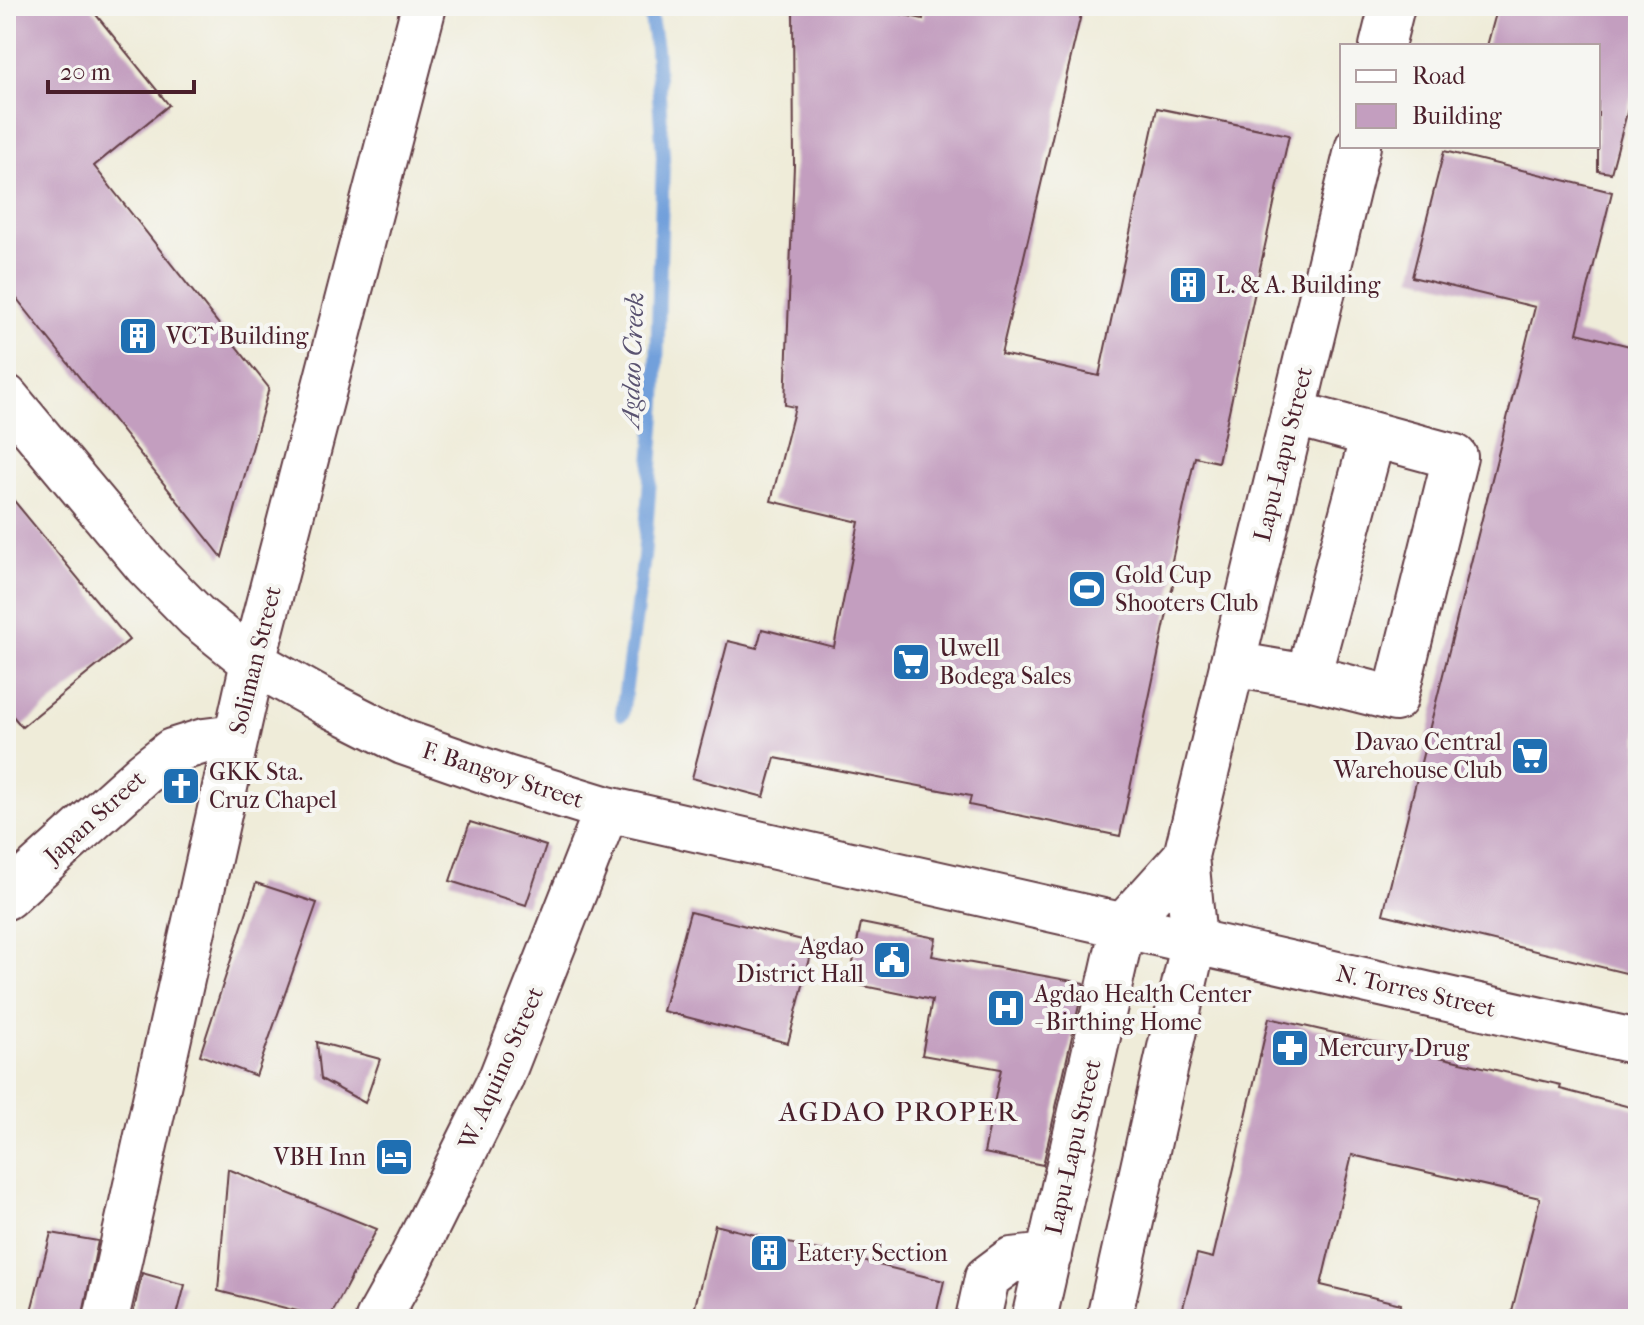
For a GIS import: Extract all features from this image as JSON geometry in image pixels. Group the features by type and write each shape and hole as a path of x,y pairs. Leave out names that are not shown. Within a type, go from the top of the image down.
{"street":[{"name":"Soliman Street","path":"106,1319 253,662 424,6"},
{"path":"1382,44 1392,6"},
{"name":"Lapu-Lapu Street","path":"1109,1319 1194,941 1186,856 1358,148"},
{"name":"F. Bangoy Street","path":"6,397 146,565 197,617 253,662 403,742 607,809 1194,941"},
{"path":"1232,664 1308,677 1395,699 1455,457 1293,413"},
{"path":"1308,677 1373,435"},
{"name":"Japan Street","path":"6,897 172,751 204,741 236,737"},
{"name":"W. Aquino Street","path":"378,1319 501,1078 607,809"},
{"name":"Lapu-Lapu Street","path":"1034,1319 1123,926 1186,856"},
{"name":"N. Torres Street","path":"1194,941 1638,1042"},
{"path":"978,1319 987,1278 1011,1260 1049,1256"}],"building":[{"name":"VCT Building","path":"22,6 89,6 169,105 94,166 269,388 222,557 6,285 6,19"},
{"path":"793,6 864,6 923,19 925,6 1083,6 1001,354 1099,376 1157,108 1289,135 1218,462 1195,457 1169,574 1175,575 1120,836 969,805 971,796 775,758 764,797 692,778 728,641 757,648 762,629 834,647 859,522 771,501 795,407 785,405 794,165"},
{"path":"1498,6 1638,6 1638,71 1611,173 1598,171 1600,44 1488,44"},
{"name":"Davao Central Warehouse Club","path":"1444,151 1612,192 1577,333 1638,348 1638,976 1383,914 1535,307 1412,277"},
{"path":"6,491 129,640 22,727 6,708"},
{"path":"470,822 546,846 526,905 450,881"},
{"path":"256,883 317,903 256,1076 200,1055"},
{"path":"690,912 814,943 788,1043 663,1011"},
{"path":"861,923 936,938 932,956 1084,983 1043,1165 984,1153 1001,1069 922,1055 932,1000 849,983"},
{"path":"1269,1018 1561,1085 1560,1089 1638,1109 1638,1319 1510,1319 1540,1198 1352,1155 1321,1285 1401,1304 1399,1319 1180,1319 1197,1254 1213,1258"},
{"path":"317,1042 380,1059 365,1103 321,1079"},
{"path":"228,1169 377,1229 329,1319 218,1291"},
{"name":"Eatery Section","path":"715,1225 944,1281 935,1319 692,1319"},
{"path":"51,1233 98,1241 82,1319 29,1319"},
{"path":"142,1273 185,1285 176,1319 132,1319"}],"waterway":[{"name":"Agdao Creek","path":"622,714 644,557 656,400 663,157 656,49 649,6"}],"place":[{"name":"L. & A. Building","path":"1188,285"},
{"name":"VCT Building","path":"138,336"},
{"name":"Gold Cup Shooters Club","path":"1087,589"},
{"name":"Uwell Bodega Sales","path":"911,662"},
{"name":"Davao Central Warehouse Club","path":"1530,756"},
{"name":"GKK Sta. Cruz Chapel","path":"181,786"},
{"name":"Agdao District Hall","path":"892,960"},
{"name":"Agdao Health Center - Birthing Home","path":"1006,1008"},
{"name":"Mercury Drug","path":"1290,1048"},
{"name":"VBH Inn","path":"394,1157"},
{"name":"Eatery Section","path":"769,1253"}],"district":[{"name":"AGDAO PROPER","path":"899,1111"}]}
